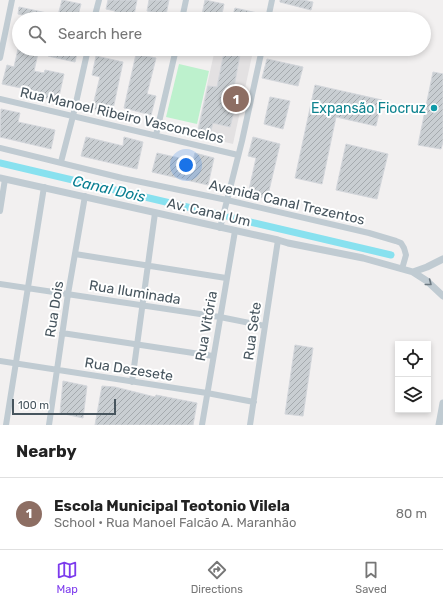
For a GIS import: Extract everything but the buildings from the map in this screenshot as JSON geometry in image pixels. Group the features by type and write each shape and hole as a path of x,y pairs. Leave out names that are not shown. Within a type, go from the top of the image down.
{"street":[{"path":"0,58 12,0"},
{"path":"95,12 98,0"},
{"path":"183,12 186,0"},
{"path":"269,12 272,0"},
{"path":"61,162 86,56"},
{"path":"156,135 174,56"},
{"path":"220,228 260,56"},
{"name":"Rua Manoel Ribeiro Vasconcelos","path":"0,99 238,155"},
{"name":"Avenida Canal Trezentos","path":"0,148 122,178 227,200 369,233 396,241 401,243 406,255 402,269"},
{"path":"0,211 3,178"},
{"name":"Av. Canal Um","path":"3,178 220,228 363,258 413,272 427,281 443,296"},
{"path":"6,425 44,187"},
{"name":"Rua Dois","path":"49,425 68,294 85,196"},
{"path":"132,382 155,213"},
{"name":"Rua Vitória","path":"202,425 235,231"},
{"name":"Rua Sete","path":"250,425 278,240"},
{"path":"75,254 226,278"},
{"path":"413,272 443,259"},
{"name":"Rua Iluminada","path":"0,284 220,317 265,326"},
{"path":"62,333 213,356"},
{"name":"Rua Dezesete","path":"0,361 207,393 254,402"},
{"path":"439,425 443,403"}],"shaded area":[{"path":"213,56 252,56 233,144 196,135"}],"green space":[{"path":"179,64 209,71 197,124 166,117"}],"waterway":[{"name":"Canal Dois","path":"0,163 217,214"},
{"name":"Canal Dois","path":"229,217 391,255"}],"place":[{"name":"Escola Municipal Teotonio Vilela","path":"236,99"},
{"name":"Expansão Fiocruz","path":"434,108"}]}
